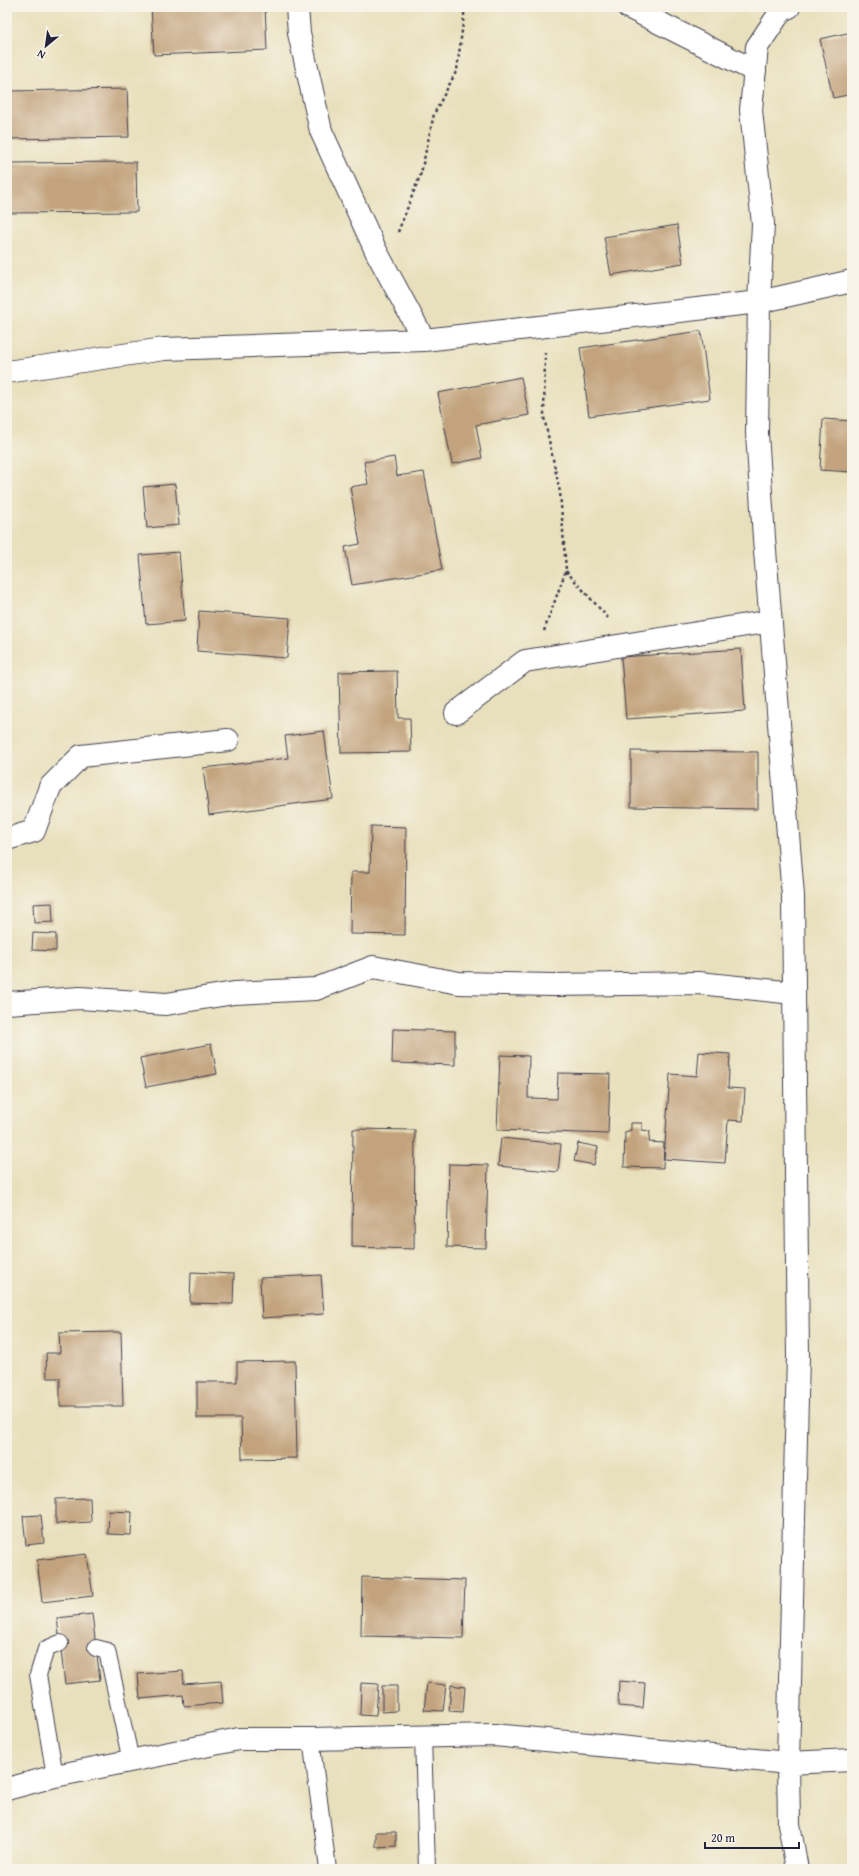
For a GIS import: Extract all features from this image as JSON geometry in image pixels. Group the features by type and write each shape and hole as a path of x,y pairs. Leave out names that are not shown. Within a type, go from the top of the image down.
{"street":[{"path":"297,7 299,33 322,130 376,250 424,340"},
{"path":"628,7 755,71"},
{"path":"789,7 781,11 757,47 751,110 763,224 759,302 757,433 793,896 798,1356 788,1763 789,1824 796,1869"},
{"path":"7,372 164,349 424,340 759,302 852,281"},
{"path":"456,713 525,661 771,621"},
{"path":"7,839 34,831 50,787 81,756 228,740"},
{"path":"7,1004 80,998 166,1004 234,993 316,989 373,966 459,983 553,985 698,983 794,993"},
{"path":"7,1789 55,1776 240,1739 494,1735 788,1763 852,1760"}],"lane":[{"path":"55,1776 38,1675 46,1649 60,1643"},
{"path":"96,1648 107,1651 131,1761"},
{"path":"423,1736 427,1869"},
{"path":"311,1739 328,1869"}],"path":[{"path":"397,237 398,230 421,174 434,114 457,70 465,7"},
{"path":"534,660 566,570 560,492 544,417 545,326"},
{"path":"566,570 631,643"}],"building":[{"path":"151,7 265,7 267,50 154,55"},
{"path":"852,32 852,94 833,98 820,39"},
{"path":"127,89 129,137 7,139 7,91"},
{"path":"136,162 137,212 7,213 7,163"},
{"path":"677,225 683,263 611,275 604,237"},
{"path":"701,331 710,399 589,416 580,348"},
{"path":"521,377 529,415 476,425 482,458 452,464 438,393"},
{"path":"823,419 852,421 852,472 820,470"},
{"path":"394,457 397,476 424,472 442,570 352,585 345,547 360,544 350,487 368,484 364,462"},
{"path":"175,484 179,525 147,528 143,487"},
{"path":"179,552 185,621 146,624 140,555"},
{"path":"199,611 290,618 287,658 197,651"},
{"path":"741,649 745,711 626,719 621,657"},
{"path":"397,671 398,718 410,718 411,752 341,753 339,672"},
{"path":"324,731 333,799 209,815 203,768 288,758 285,736"},
{"path":"631,751 758,752 758,809 631,807"},
{"path":"371,826 406,827 405,935 350,934 351,872 370,872"},
{"path":"52,903 53,922 34,923 33,904"},
{"path":"33,933 56,934 56,951 32,950"},
{"path":"393,1029 455,1031 455,1065 392,1063"},
{"path":"211,1044 217,1074 146,1087 140,1058"},
{"path":"699,1052 730,1054 728,1088 745,1089 743,1121 728,1120 725,1163 664,1159 670,1074 697,1076"},
{"path":"500,1055 529,1056 528,1098 557,1099 558,1073 610,1074 608,1134 497,1130"},
{"path":"631,1123 642,1123 642,1130 650,1131 649,1142 664,1143 663,1168 624,1167 625,1132 631,1130"},
{"path":"353,1129 415,1130 414,1249 352,1247"},
{"path":"501,1138 561,1144 558,1172 498,1166"},
{"path":"578,1143 598,1147 594,1165 574,1161"},
{"path":"449,1164 488,1165 486,1248 447,1247"},
{"path":"191,1272 234,1274 233,1304 190,1303"},
{"path":"321,1275 324,1314 262,1318 260,1278"},
{"path":"121,1332 123,1406 60,1406 60,1378 47,1378 46,1353 60,1353 59,1333"},
{"path":"295,1361 297,1458 242,1459 241,1418 197,1418 197,1382 237,1382 237,1362"},
{"path":"90,1498 91,1522 56,1524 56,1499"},
{"path":"109,1511 132,1512 131,1535 108,1534"},
{"path":"41,1515 44,1543 26,1545 23,1516"},
{"path":"87,1554 93,1596 42,1602 37,1560"},
{"path":"362,1577 465,1580 463,1638 361,1636"},
{"path":"92,1614 100,1680 65,1684 57,1618"},
{"path":"183,1671 184,1684 221,1681 223,1703 184,1706 183,1695 140,1699 138,1674"},
{"path":"619,1681 645,1683 643,1708 618,1706"},
{"path":"361,1683 378,1684 376,1716 360,1715"},
{"path":"427,1683 446,1685 443,1711 424,1710"},
{"path":"451,1685 465,1687 463,1712 449,1711"},
{"path":"382,1686 397,1686 397,1711 382,1712"},
{"path":"376,1832 396,1832 396,1846 376,1847"}]}
